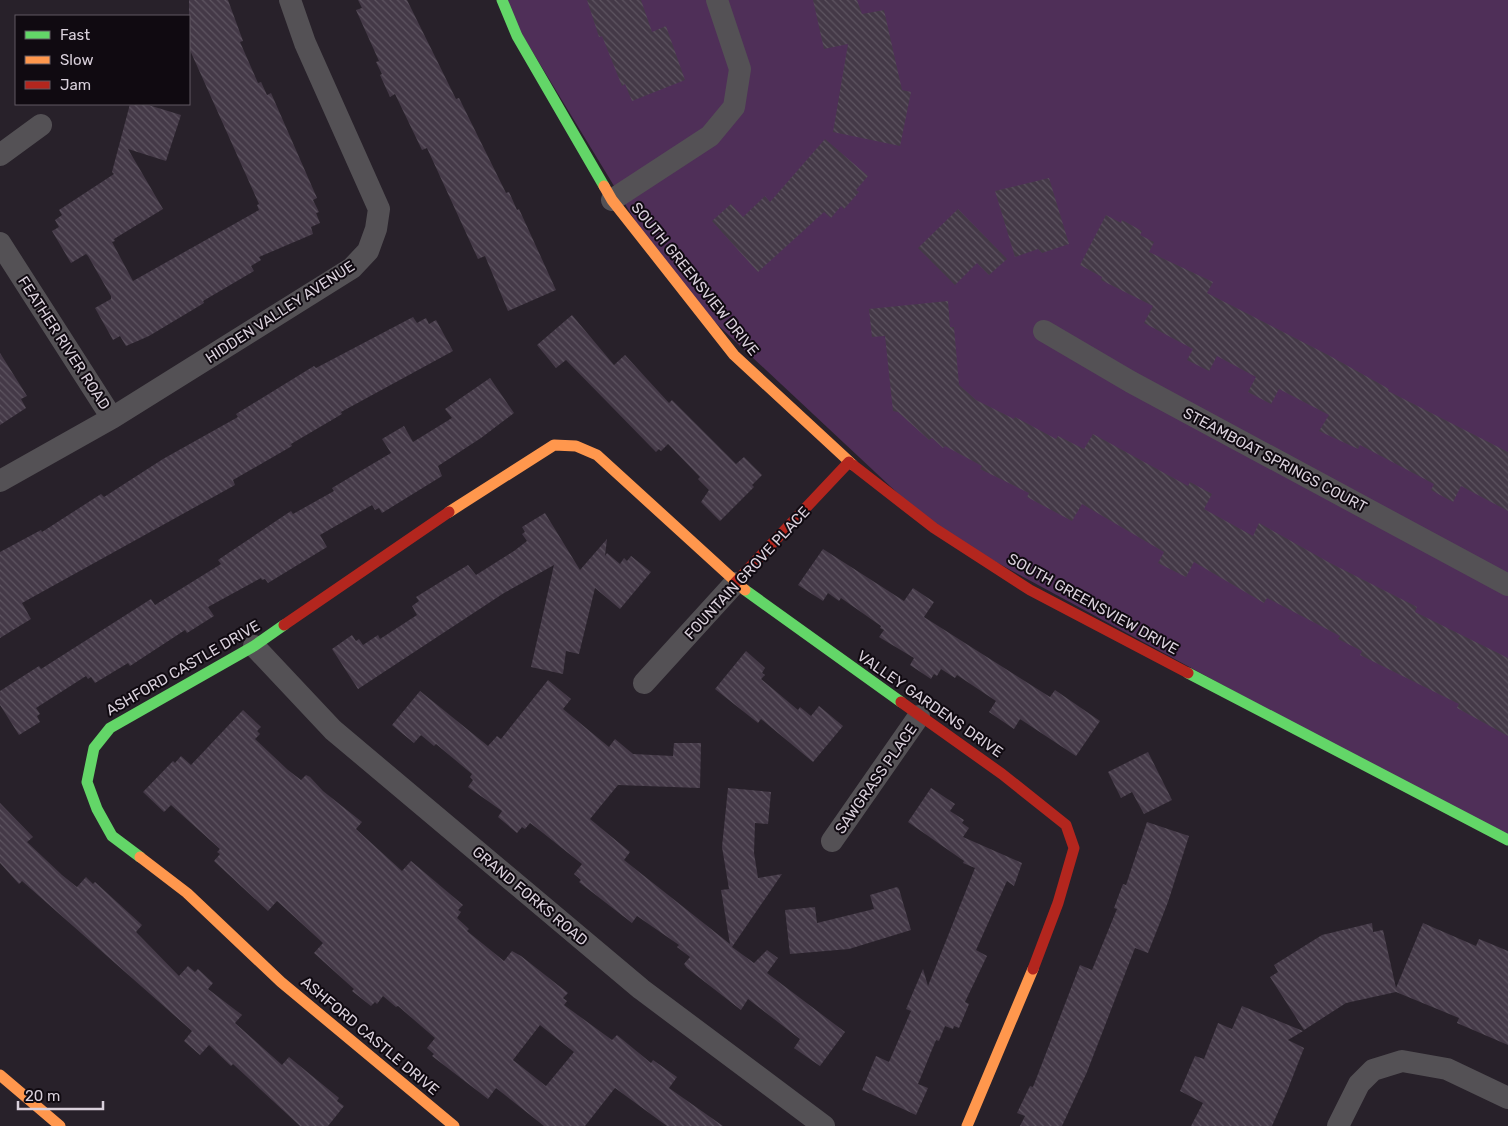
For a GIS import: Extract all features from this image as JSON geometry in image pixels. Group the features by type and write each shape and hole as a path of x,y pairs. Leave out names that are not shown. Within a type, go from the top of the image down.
{"street":[{"name":"HIDDEN VALLEY AVENUE","path":"0,481 112,418 352,268 368,251 376,230 379,210 305,43 290,0"},
{"name":"SOUTH GREENSVIEW DRIVE","path":"502,0 517,36 612,200 734,355 849,462 934,528 1030,590 1508,840"},
{"path":"612,200 710,136 734,107 740,69 717,0"},
{"path":"0,156 41,125"},
{"name":"FEATHER RIVER ROAD","path":"0,243 112,418"},
{"name":"STEAMBOAT SPRINGS COURT","path":"1044,331 1131,382 1508,585"},
{"name":"VALLEY GARDENS DRIVE","path":"518,466 554,445 576,446 597,455 735,583 1002,774 1066,824 1074,848 1058,903 1023,996 967,1126"},
{"name":"FOUNTAIN GROVE PLACE","path":"644,683 849,462"},
{"name":"ASHFORD CASTLE DRIVE","path":"454,1126 281,982 188,893 112,836 97,809 87,782 94,748 110,728 254,646 518,466"},
{"name":"GRAND FORKS ROAD","path":"254,646 333,730 368,760 641,989 824,1126"},
{"name":"SAWGRASS PLACE","path":"832,841 920,716"},
{"path":"1338,1126 1359,1084 1373,1070 1402,1061 1447,1070 1508,1098"},
{"path":"0,1075 60,1126"}],"shaded area":[{"path":"501,0 1508,0 1508,840 937,530 673,283"}],"building":[{"path":"189,0 228,0 243,41 240,42 258,83 261,82 267,95 271,93 317,198 313,200 319,212 316,213 320,223 311,227 313,234 259,257 261,260 251,266 254,271 149,336 126,346 120,336 113,340 95,308 111,299 111,296 88,256 86,254 71,263 52,231 59,227 55,220 62,215 59,210 114,174 112,172 130,105 148,105 181,115 166,161 128,149 163,209 112,242 133,281 259,210 257,205 259,204 190,50"},
{"path":"358,0 407,0 456,99 459,98 506,193 509,192 517,210 519,209 556,290 508,311 485,256 478,259 427,148 422,150 395,94 390,97 376,62 379,61 356,10 362,8"},
{"path":"587,0 641,0 652,32 666,26 685,80 632,101 625,84 622,86 602,36 599,37"},
{"path":"813,0 857,0 862,14 884,10 902,90 911,92 900,146 833,132 848,44 824,49"},
{"path":"825,139 868,176 856,190 859,192 844,209 841,206 831,218 824,212 758,272 712,221 731,204 743,217 765,196 770,202"},
{"path":"1049,178 1069,244 1042,253 1038,249 1015,257 995,191"},
{"path":"958,209 1007,259 989,275 977,263 955,285 918,248"},
{"path":"1106,215 1121,223 1122,220 1142,231 1140,235 1154,242 1149,252 1213,282 1207,293 1330,356 1389,389 1388,391 1508,452 1508,511 1461,486 1453,502 1431,490 1434,484 1360,445 1358,449 1319,431 1329,415 1279,389 1271,404 1248,392 1256,377 1217,356 1209,371 1187,360 1193,349 1144,323 1153,306 1101,280 1102,277 1080,265"},
{"path":"948,301 950,327 954,327 959,385 976,400 1014,419 1015,417 1056,439 1058,436 1084,449 1093,434 1188,486 1190,482 1212,494 1204,509 1253,536 1259,523 1330,563 1417,607 1415,612 1508,658 1508,736 1457,708 1459,704 1360,655 1362,651 1338,639 1340,636 1267,598 1264,603 1194,562 1186,577 1158,563 1164,552 1082,504 1072,521 1027,497 1029,493 980,469 982,466 945,446 943,448 932,438 929,440 898,412 893,411 885,336 872,337 869,309"},
{"path":"572,315 614,365 625,355 669,403 672,400 736,464 744,457 762,475 752,485 754,487 720,521 701,502 709,490 698,479 700,477 668,444 661,451 659,449 656,452 566,360 556,368 537,345"},
{"path":"413,317 417,323 426,318 429,324 436,320 453,351 341,412 342,414 291,444 292,446 233,480 235,485 22,603 31,619 0,638 0,552 41,530 42,532 101,494 104,497 163,459 238,417 236,414 314,366 316,368"},
{"path":"0,353 27,396 21,399 26,408 0,425"},
{"path":"490,378 514,413 481,438 438,466 442,476 382,513 379,508 375,510 372,505 320,535 327,547 268,583 265,579 262,580 261,578 208,607 214,616 187,633 185,630 130,666 128,663 95,683 91,677 88,679 86,676 36,708 40,714 37,716 40,722 19,735 0,705 0,691 39,666 41,669 151,599 155,605 221,564 218,560 291,511 293,514 334,491 332,488 391,453 382,439 404,426 413,442 452,418 445,409"},
{"path":"545,513 580,570 607,539 605,556 607,553 620,564 624,558 627,561 631,556 651,572 620,609 595,588 579,654 566,651 563,674 531,667 554,565 504,593 358,689 332,649 352,635 356,641 359,639 363,645 378,635 380,639 417,615 412,606 419,601 416,597 468,565 476,575 514,551 527,541 522,534 525,532 522,527"},
{"path":"823,549 904,601 913,588 934,602 924,617 1050,697 1055,690 1100,721 1076,756 1020,719 1014,729 989,712 996,701 957,675 955,678 941,669 937,676 934,674 931,679 910,665 914,658 879,637 884,630 880,628 881,626 841,598 839,601 828,593 823,601 798,585"},
{"path":"746,651 765,668 762,673 765,675 761,679 798,710 800,707 811,716 819,706 843,726 813,762 761,719 758,723 715,689"},
{"path":"548,680 571,699 563,709 609,747 615,739 633,754 673,756 674,743 701,743 700,788 618,785 590,819 630,852 624,860 730,944 721,890 729,889 722,847 728,788 771,792 768,824 755,823 754,853 758,878 782,874 732,947 754,963 767,950 778,958 767,973 845,1032 820,1066 794,1048 800,1039 748,999 741,1010 687,968 684,964 690,957 677,947 679,945 637,916 632,923 579,882 581,880 574,874 582,864 530,823 525,829 522,827 517,833 498,817 502,811 468,787 473,780 470,777 472,774 436,744 434,746 421,735 414,743 392,725 420,691 488,746 497,736 501,739"},
{"path":"243,710 261,727 257,731 260,734 255,739 288,770 301,780 306,775 310,777 323,791 362,822 356,829 402,871 411,861 463,905 458,910 461,912 457,918 469,929 467,931 504,961 512,951 521,956 568,993 563,998 567,1001 564,1005 612,1040 617,1035 651,1063 653,1060 677,1077 669,1088 723,1126 667,1126 615,1088 585,1126 544,1126 496,1088 488,1099 432,1056 434,1054 427,1048 435,1038 398,1006 396,1007 383,996 377,1004 375,1002 371,1006 352,991 354,989 314,953 323,943 277,901 268,911 214,861 220,854 217,852 220,849 171,805 164,812 143,792 173,761 175,763 181,756 191,765","holes":["540,1025 574,1052 546,1086 513,1060"]},
{"path":"1148,752 1172,800 1144,814 1132,792 1121,798 1108,772"},
{"path":"931,788 955,804 950,811 964,820 962,823 969,828 963,837 1022,863 1014,886 1007,881 976,950 987,956 965,1002 969,1004 959,1028 954,1026 953,1029 945,1026 939,1041 936,1040 918,1084 928,1088 916,1115 862,1090 876,1056 889,1062 911,1011 906,1009 923,969 928,986 975,868 963,863 964,861 908,822"},
{"path":"0,803 33,837 27,842 62,875 77,887 86,877 93,884 95,882 142,925 136,932 179,976 188,966 195,972 198,969 213,983 208,989 242,1015 235,1023 282,1065 289,1057 339,1098 337,1101 344,1106 328,1126 300,1126 233,1064 231,1066 209,1045 200,1055 184,1041 192,1031 22,881 19,884 0,863"},
{"path":"1147,822 1189,836 1168,902 1148,953 1135,948 1087,1072 1062,1126 1020,1126 1025,1116 1017,1113 1030,1086 1033,1087 1080,965 1092,970 1117,909 1114,908 1123,884 1126,885"},
{"path":"897,887 911,930 849,949 790,954 785,910 815,907 817,923 874,909 870,895"},
{"path":"1372,923 1373,932 1383,930 1396,988 1423,923 1476,946 1479,939 1508,951 1508,1045 1457,1023 1459,1018 1396,992 1346,1003 1304,1030 1270,977 1278,972 1274,965 1322,935"},
{"path":"1242,1006 1303,1031 1288,1040 1304,1048 1288,1089 1272,1126 1191,1126 1203,1103 1180,1091 1195,1056 1204,1059 1218,1023 1232,1029"}],"traffic: fast":[{"path":"502,0 517,36 604,186"},
{"path":"745,590 901,702"},
{"path":"140,857 112,836 97,809 87,782 94,748 110,728 254,646 284,625"},
{"path":"1188,673 1508,840"}],"traffic: slow":[{"path":"604,186 612,200 734,355 853,465"},
{"path":"449,512 554,445 576,446 597,455 745,590"},
{"path":"140,857 187,893 281,982 454,1126"},
{"path":"967,1126 1033,969"},
{"path":"0,1075 60,1126"}],"traffic: jam":[{"path":"735,583 849,462"},
{"path":"853,465 934,528 1030,590 1188,673"},
{"path":"284,625 449,512"},
{"path":"901,702 1002,774 1066,825 1074,848 1058,903 1033,969"}]}
